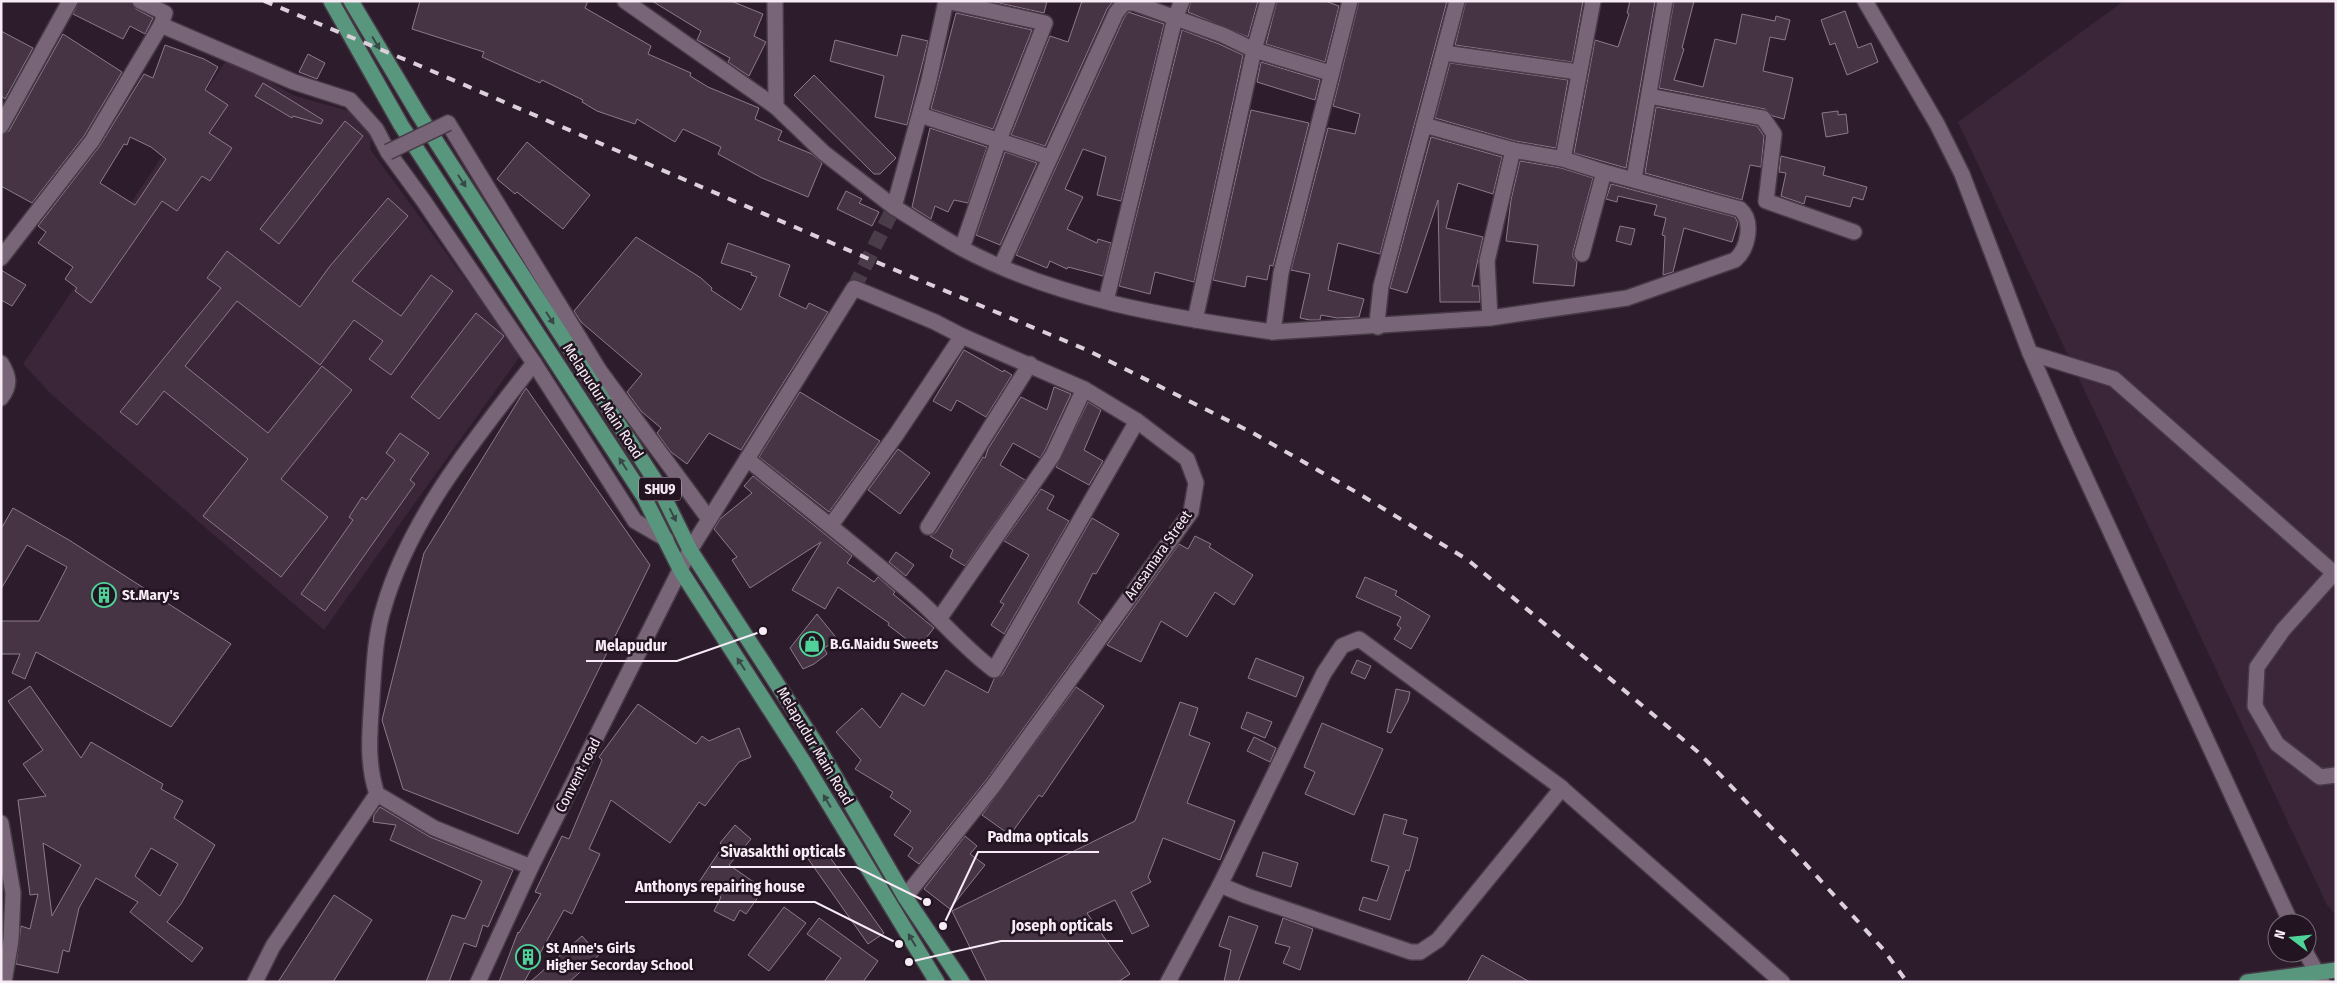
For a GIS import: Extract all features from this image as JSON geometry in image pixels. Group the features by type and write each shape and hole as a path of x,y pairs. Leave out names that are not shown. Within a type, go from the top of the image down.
{"main road":[{"name":"Melapudur Main Road","path":"331,1 401,125 644,497 681,571 803,761 937,982"},
{"name":"Melapudur Main Road","path":"351,1 419,115 658,485 690,550 816,744 905,896 962,982"},
{"path":"2247,982 2320,977 2336,970"}],"street":[{"path":"1,126 70,1"},
{"path":"1,258 92,141 161,25 165,13 140,1"},
{"path":"624,1 776,107 824,153 894,207 962,248 1001,266 1082,296 1195,320 1273,332 1378,327 1490,318 1627,298 1735,260 1746,247 1748,222 1746,214 1740,209 1563,159 1513,150 1424,125"},
{"path":"775,1 776,107"},
{"path":"894,207 920,115 946,1 1045,23 999,140 962,248"},
{"path":"1106,301 1175,18 1182,1"},
{"path":"1195,320 1254,50 1268,1"},
{"path":"1273,332 1281,273 1330,73 1350,1"},
{"path":"1378,327 1381,286 1457,1"},
{"path":"1563,159 1593,1"},
{"path":"1634,180 1664,1"},
{"path":"1865,1 1937,124 1962,174 2030,353 2286,913"},
{"path":"1001,266 1116,13 1124,4 1134,3 1223,35 1254,50 1330,73"},
{"path":"161,25 294,82 350,100 376,129 388,152 534,363 636,520 666,539"},
{"path":"1444,53 1578,72"},
{"path":"1649,96 1763,118 1774,134 1766,201 1854,232"},
{"path":"920,115 1049,157"},
{"path":"388,152 448,123 599,370 710,519"},
{"path":"1490,318 1487,261 1513,150"},
{"path":"1582,254 1604,172"},
{"name":"Convent road","path":"478,982 531,867 690,550 854,288"},
{"name":"Arasamara Street","path":"854,288 1084,389 1137,421 1187,460 1196,483 1191,512 994,786 905,896"},
{"path":"830,525 896,435 962,336"},
{"path":"2030,353 2114,379 2334,573 2283,630 2257,667 2256,706 2277,744 2320,777 2336,775"},
{"path":"1,363 8,374 9,384 1,398"},
{"path":"531,867 434,828 377,794 372,781 368,747 374,667 383,608 398,566 452,472 534,363"},
{"path":"928,527 1030,364"},
{"path":"939,619 1054,455 1084,389"},
{"path":"747,459 830,525 939,619 980,660 994,670 1137,421"},
{"path":"1168,982 1220,885 1335,654 1342,646 1359,639 1562,788 1782,982"},
{"path":"1220,885 1246,896 1393,946 1411,952 1420,952 1438,940 1562,788"},
{"path":"255,982 273,946 377,794"},
{"path":"1,823 13,893 11,940 4,982"},
{"path":"2312,963 2320,977"}],"shaded area":[{"path":"2124,1 2336,1 2336,915 2327,905 1958,122"},
{"path":"228,58 295,96 352,112 372,131 370,149 521,355 324,630 52,395 23,364"}],"building":[{"path":"79,1 131,1 136,9 153,18 145,34 130,26 123,39 73,14"},
{"path":"420,1 588,1 585,8 651,46 648,54 691,73 690,76 708,87 759,108 755,119 782,131 778,140 812,154 822,163 808,197 762,178 718,154 721,147 683,129 675,142 637,119 635,124 597,111 582,102 583,100 542,80 540,83 482,57 484,52 412,29"},
{"path":"652,1 731,1 763,14 754,36 766,42 749,76 728,62 730,58 697,40 701,31"},
{"path":"990,1 1047,1 1044,13"},
{"path":"1082,1 1113,1 1107,9 1045,146 1011,135 1050,36 1068,42"},
{"path":"1191,1 1258,1 1248,37 1188,12"},
{"path":"1277,1 1325,1 1339,6 1325,62 1266,44"},
{"path":"1359,1 1447,1 1380,254 1338,243 1328,290 1364,299 1359,317 1337,318 1321,315 1320,320 1310,320 1300,318 1310,274 1291,270 1328,128 1355,134 1360,114 1333,106"},
{"path":"1466,1 1583,1 1572,62 1455,45"},
{"path":"1630,1 1655,1 1626,168 1574,153 1595,40 1618,47 1629,14 1627,13"},
{"path":"1674,1 1694,1 1682,48 1684,49 1674,80 1703,87 1715,39 1736,44 1742,14 1775,21 1776,16 1790,20 1785,40 1770,37 1763,71 1793,78 1784,119 1773,116 1765,109 1659,88"},
{"path":"1845,11 1858,48 1871,43 1878,62 1847,75 1835,43 1830,45 1821,20"},
{"path":"1128,12 1164,24 1121,201 1097,195 1106,157 1083,149 1065,189 1083,197 1067,229 1097,243 1098,239 1111,243 1103,276 1068,267 1067,269 1050,261 1047,268 1016,255"},
{"path":"956,13 1032,30 993,129 931,109"},
{"path":"1182,30 1243,55 1194,282 1155,272 1150,294 1119,286"},
{"path":"1,31 33,48 5,99 1,96"},
{"path":"63,34 122,72 84,136 32,203 1,186 1,135 9,131"},
{"path":"902,35 928,41 907,125 875,117 884,76 830,61 835,40 897,56"},
{"path":"165,45 204,59 218,67 205,90 228,105 209,133 232,148 210,181 202,176 177,211 162,201 91,303 75,291 77,288 65,279 73,267 38,243 46,232 38,226 99,147 144,74 153,78","holes":["130,137 151,147 166,159 135,205 100,183 124,144 127,145"]},
{"path":"308,54 325,63 317,79 299,72"},
{"path":"1261,62 1320,80 1315,100 1257,82"},
{"path":"1450,63 1568,80 1556,148 1515,141 1435,118"},
{"path":"814,75 896,158 880,174 874,174 794,95"},
{"path":"263,83 323,120 321,124 293,116 292,118 255,96"},
{"path":"1656,107 1757,126 1764,136 1761,167 1750,165 1742,200 1645,173"},
{"path":"1251,110 1309,123 1273,266 1270,265 1267,280 1247,276 1245,287 1213,280"},
{"path":"1838,111 1838,115 1846,114 1848,133 1826,137 1822,113"},
{"path":"345,121 363,136 279,244 260,229"},
{"path":"930,128 987,147 968,203 954,200 948,212 935,206 931,219 912,207"},
{"path":"1431,137 1502,157 1493,194 1458,183 1446,228 1483,237 1472,286 1479,286 1480,302 1440,302 1438,200 1407,293 1390,288"},
{"path":"527,142 590,195 563,229 517,192 515,194 497,179"},
{"path":"1005,152 1037,163 1000,245 976,235"},
{"path":"1781,156 1825,167 1823,175 1867,187 1863,200 1853,197 1850,207 1806,196 1804,204 1781,196 1786,173 1779,172"},
{"path":"1520,161 1561,168 1593,178 1573,252 1573,257 1577,262 1574,286 1533,283 1538,245 1506,241 1511,200"},
{"path":"1611,184 1735,217 1738,223 1732,242 1684,228 1673,272 1663,275 1665,236 1662,235 1666,218 1654,215 1657,205 1618,196 1617,202 1606,199"},
{"path":"846,191 862,199 859,203 879,212 872,226 837,209"},
{"path":"388,198 408,216 352,281 401,316 431,275 453,291 391,375 369,359 383,341 354,320 320,365 237,301 185,366 268,433 322,366 352,390 281,479 328,517 281,577 203,516 248,459 164,391 137,425 120,412 221,288 207,278 227,251 300,307 330,266"},
{"path":"1620,226 1635,229 1631,245 1616,241"},
{"path":"636,237 701,278 712,288 711,290 741,310 757,277 751,275 752,273 721,263 728,243 790,265 779,296 806,309 809,303 828,312 741,450 709,433 687,464 671,452 657,433 661,428 641,411 627,392 642,374 581,322 574,311"},
{"path":"1,270 26,285 12,306 1,300"},
{"path":"476,313 504,336 439,419 411,397"},
{"path":"964,350 1012,375 986,417 957,400 951,411 933,401"},
{"path":"1054,387 1071,394 1045,450 1040,458 1013,443 1000,465 1025,480 965,566 950,557 953,550 930,536 936,532 983,457 985,458 988,449 1021,397 1047,410"},
{"path":"526,388 650,565 518,834 403,789 382,720 424,553"},
{"path":"800,392 880,441 829,512 759,457"},
{"path":"1088,402 1101,410 1084,450 1103,461 1089,485 1056,467"},
{"path":"400,433 429,453 410,480 415,484 325,611 301,594 353,520 349,517 362,497 366,500 395,460 386,453"},
{"path":"898,449 930,473 900,514 868,490"},
{"path":"753,476 852,556 847,563 874,582 878,577 895,592 893,594 934,628 918,648 888,625 889,623 838,587 825,609 792,590 821,542 750,588 732,560 737,557 714,529 720,519 752,493 744,486"},
{"path":"1041,489 1054,496 1047,509 1069,521 1004,634 991,625 1004,604 1000,602 1029,555 1004,541"},
{"name":"St.Mary's","path":"13,508 69,540 231,644 171,727 36,652 25,679 12,673 20,654 1,654 1,621 39,621 67,567 27,545 1,589 1,529"},
{"path":"1092,518 1119,534 1096,574 1093,573 1078,603 1101,621 987,779 919,864 908,856 913,848 894,835 911,811 890,797 893,792 855,769 861,760 836,732 862,708 880,728 902,693 924,706 946,670 988,693 994,679 1002,675"},
{"path":"1195,536 1211,544 1209,547 1253,575 1234,605 1215,592 1187,637 1161,621 1141,662 1107,645 1179,544 1188,549"},
{"path":"896,552 914,565 906,576 889,562"},
{"path":"1365,577 1397,591 1395,595 1430,616 1411,649 1394,639 1401,628 1397,625 1401,617 1356,597"},
{"name":"B.G.Naidu Sweets","path":"817,614 838,640 824,648 827,654 814,664 803,669 790,648"},
{"path":"1256,658 1304,677 1296,697 1248,678"},
{"path":"1357,660 1371,666 1365,679 1351,673"},
{"path":"30,686 81,758 91,742 163,784 161,789 183,801 174,818 215,845 181,904 167,922 203,948 192,962 130,912 138,902 96,878 79,908 69,952 63,950 58,973 16,964 21,926 30,929 38,894 30,895 18,800 46,796 23,764 43,750 8,701","holes":["43,843 81,865 52,916 46,868","151,848 178,864 160,896 135,876"]},
{"path":"1076,687 1104,706 1042,797 1039,795 1010,835 982,815"},
{"path":"1396,689 1410,692 1408,701 1391,733 1387,732"},
{"path":"1180,702 1198,708 1189,735 1210,743 1187,803 1235,821 1220,860 1163,838 1148,877 1151,882 1131,892 1149,926 1132,934 1115,900 1087,913 1130,974 1118,982 987,982 952,911 1135,821"},
{"path":"638,704 696,744 702,736 709,741 739,728 751,757 739,762 705,806 699,802 670,843 611,800 589,849 600,854 572,914 564,910 524,982 499,982 518,932 541,894 535,892 562,836 569,839 602,760 599,757"},
{"path":"1247,712 1272,722 1265,738 1241,728"},
{"path":"1322,723 1383,749 1354,815 1305,794 1315,772 1304,767"},
{"path":"1254,737 1276,748 1270,762 1247,751"},
{"path":"380,807 430,837 513,870 488,927 483,925 476,947 464,943 449,982 426,982 452,915 465,919 482,881 390,840 396,825 373,822 374,815"},
{"path":"1384,814 1407,820 1403,834 1418,838 1409,871 1406,870 1390,920 1359,910 1363,897 1377,901 1389,866 1371,861"},
{"path":"735,825 751,839 729,865 764,889 746,914 740,910 734,921 714,911 721,897 699,882 723,846 720,843"},
{"path":"965,836 977,846 970,854 985,865 950,909 924,889"},
{"path":"819,842 884,933 868,944 804,853"},
{"path":"1263,852 1298,863 1291,887 1256,876"},
{"path":"334,895 372,920 333,982 278,982"},
{"path":"784,907 806,923 769,971 748,955"},
{"path":"1229,916 1258,926 1238,982 1224,982 1231,950 1219,946"},
{"path":"819,918 878,961 863,982 824,982 841,958 807,934"},
{"path":"1283,918 1313,929 1300,970 1283,963 1290,947 1275,943"},
{"path":"582,936 599,955 569,982 530,982"},
{"path":"1482,955 1530,982 1467,982"}],"tunnel":[{"path":"854,288 894,207"}],"railway":[{"path":"264,1 1087,350 1253,433 1356,492 1468,560 1698,752 1791,848 1883,949 1907,982"}],"place":[{"name":"St.Mary's","path":"104,595"},
{"name":"Melapudur","path":"763,631"},
{"name":"B.G.Naidu Sweets","path":"812,644"},
{"name":"Sivasakthi opticals","path":"927,902"},
{"name":"Padma opticals","path":"943,926"},
{"name":"Anthonys repairing house","path":"899,944"},
{"name":"St Anne's Girls Higher Secorday School","path":"528,957"},
{"name":"Joseph opticals","path":"909,962"}]}
